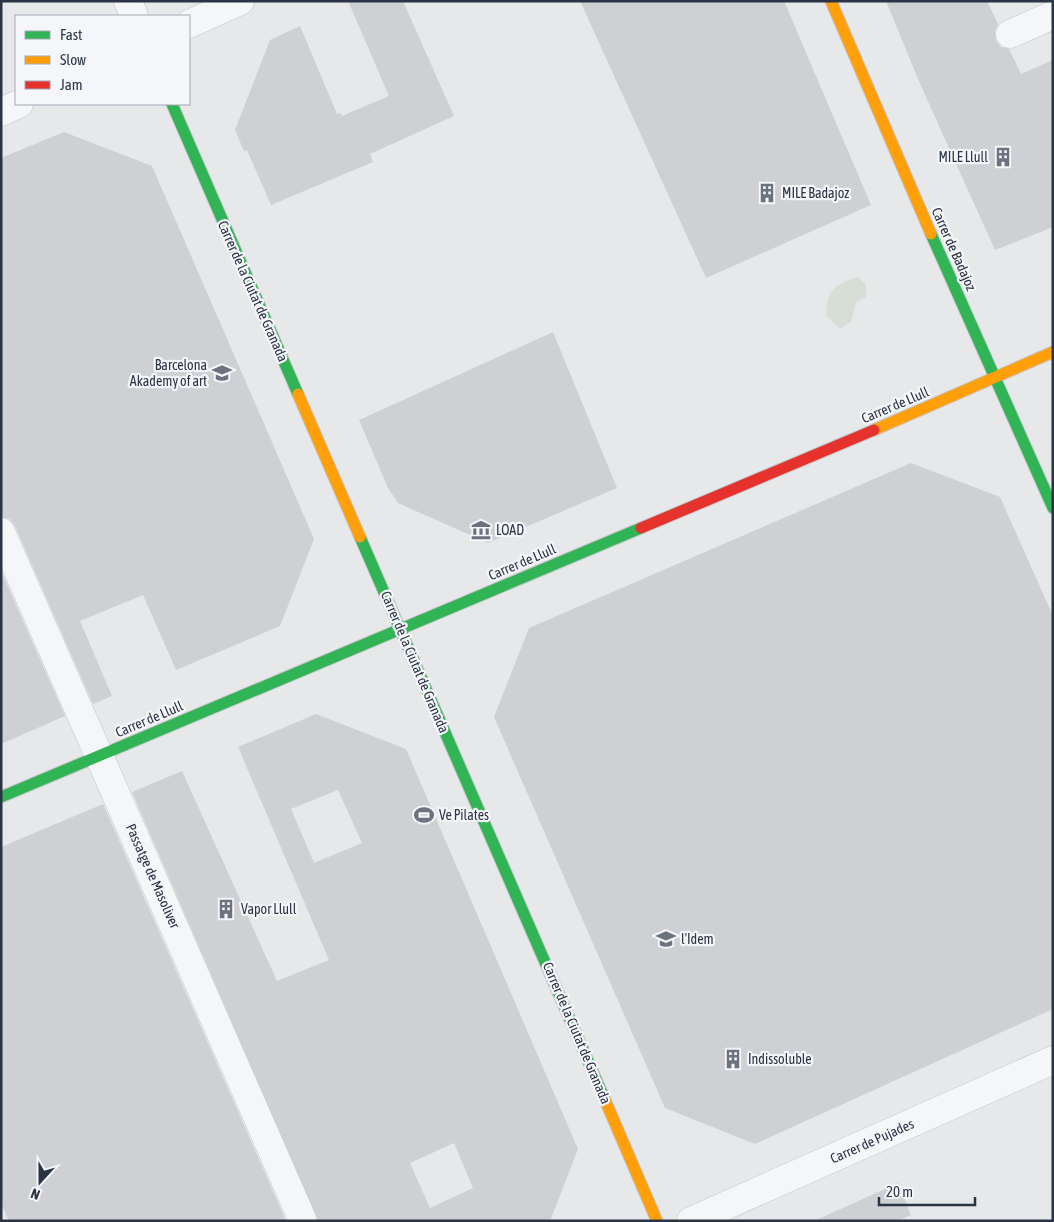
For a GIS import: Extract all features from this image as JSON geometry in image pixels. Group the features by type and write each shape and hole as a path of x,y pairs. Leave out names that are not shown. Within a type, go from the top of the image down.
{"street":[{"path":"128,1 134,15"},
{"path":"190,24 240,1"},
{"name":"Carrer de Badajoz","path":"831,1 994,379 1053,508"},
{"path":"1010,34 1053,15"},
{"path":"1,112 17,105"},
{"name":"Carrer de la Ciutat de Granada","path":"172,105 657,1221"},
{"name":"Carrer de Llull","path":"1,796 994,379 1053,352"},
{"name":"Passatge de Masoliver","path":"1,532 303,1221"},
{"name":"Carrer de Pujades","path":"690,1221 1053,1060"}],"shaded area":[{"path":"857,277 866,284 866,297 856,302 851,322 840,329 826,315 828,300 830,294 837,286"}],"building":[{"path":"348,1 403,1 454,116 370,154 373,162 271,205 247,150 244,151 235,130 270,40 300,26 337,114 341,113 342,116 389,96"},
{"path":"580,1 784,1 871,205 706,278"},
{"name":"MILE Llull","path":"886,1 987,1 998,24 995,32 996,41 1001,47 1009,49 1021,74 1053,60 1053,227 995,250 921,86"},
{"path":"64,132 152,166 314,539 280,626 176,670 143,595 80,621 112,696 93,704 15,526 10,519 1,517 1,158"},
{"path":"553,332 617,488 488,543 398,503 388,488 359,420"},
{"path":"911,463 1000,497 1053,616 1053,1009 755,1144 665,1108 494,717 529,628"},
{"path":"1,571 65,716 1,744"},
{"path":"316,714 406,749 578,1149 550,1221 318,1221 132,792 182,771 277,981 329,960 238,747","holes":["338,790 362,843 314,863 291,809","454,1143 473,1188 430,1208 410,1163"]},
{"path":"103,804 286,1221 9,1221 1,1203 1,847"},
{"path":"898,1183 911,1215 897,1221 814,1221"}],"traffic: fast":[{"path":"172,105 298,394"},
{"path":"931,234 1053,508"},
{"path":"1,797 641,528"},
{"path":"360,537 605,1100"}],"traffic: slow":[{"path":"831,1 931,234"},
{"path":"874,430 1053,352"},
{"path":"298,394 360,537"},
{"path":"605,1100 657,1221"}],"traffic: jam":[{"path":"641,528 874,430"}],"place":[{"name":"MILE Llull","path":"1003,157"},
{"name":"MILE Badajoz","path":"767,193"},
{"name":"Barcelona Akademy of art","path":"222,373"},
{"name":"LOAD","path":"481,530"},
{"name":"Ve Pilates","path":"424,815"},
{"name":"Vapor Llull","path":"226,909"},
{"name":"l'Idem","path":"666,939"},
{"name":"Indissoluble","path":"733,1059"}]}
